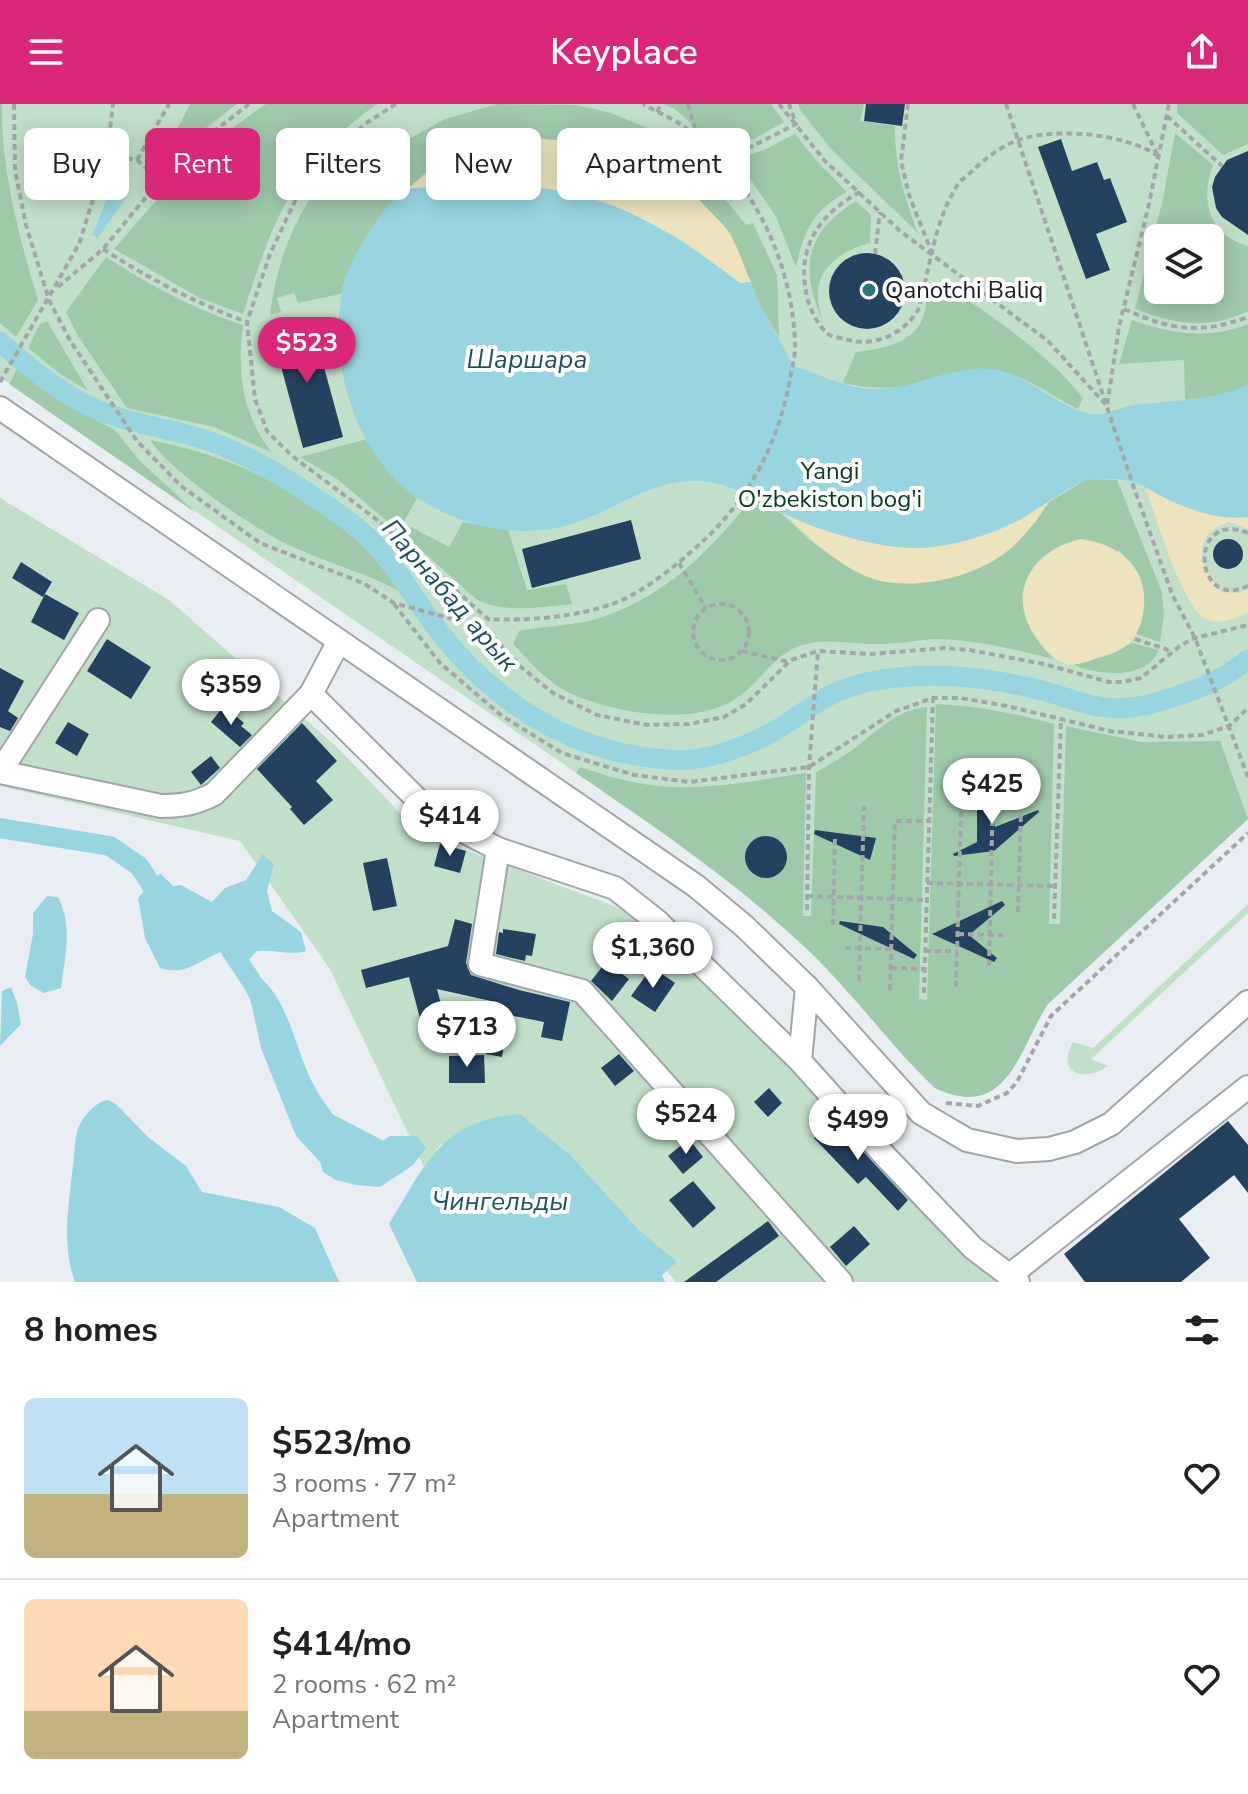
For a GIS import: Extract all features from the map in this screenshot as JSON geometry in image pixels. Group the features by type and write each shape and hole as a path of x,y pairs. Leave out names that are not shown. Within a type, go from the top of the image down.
{"street":[{"path":"0,408 696,886 744,926 807,987 921,1113 967,1140 1017,1151 1049,1149 1075,1142 1111,1124 1248,1002"},
{"path":"98,620 0,772 139,802 183,806 214,794 311,694 339,641"},
{"path":"311,694 434,816 498,849 615,888 658,922 800,1061 973,1248 1013,1279 1248,1087"},
{"path":"498,849 480,964 582,991 841,1282"},
{"path":"800,1061 807,987"}],"path":[{"path":"14,104 15,170 26,225 49,300 107,400 137,441 181,486 260,543 363,583 394,603 485,628 521,667 553,693 597,715 647,725 689,724 724,717 746,704 789,662 818,651 871,654 945,648 969,650 1044,664 1109,682 1141,678 1195,638 1248,625"},
{"path":"110,128 113,104"},
{"path":"137,160 169,104"},
{"path":"218,128 249,104"},
{"path":"396,104 338,146 296,199 270,254 247,322 255,399 267,431 292,456 376,519 488,619 570,614 621,601 679,563 740,502 771,447 785,406 796,345 786,276 758,211 750,200"},
{"path":"643,104 686,128"},
{"path":"657,112 661,104"},
{"path":"688,104 695,128"},
{"path":"779,104 825,161 880,212 1048,341 1107,406"},
{"path":"789,104 796,124"},
{"path":"908,104 901,161 909,195 933,255"},
{"path":"1006,104 1172,594 1195,638 1248,777"},
{"path":"1133,104 1158,156"},
{"path":"1107,406 1124,309 1169,104"},
{"path":"1167,116 1222,166"},
{"path":"750,147 796,124"},
{"path":"860,192 834,207 819,223 806,248 803,276 808,306 828,334 855,343 883,339 906,327 918,310 941,222 957,185 981,163 1011,143 1060,133 1129,142 1158,156"},
{"path":"129,159 137,160 145,167"},
{"path":"55,289 103,249 145,198"},
{"path":"0,382 79,244 93,200"},
{"path":"875,254 880,212"},
{"path":"103,249 166,287 247,322"},
{"path":"1124,309 1169,327 1182,328 1218,326 1248,317"},
{"path":"397,538 408,525"},
{"path":"1248,533 1230,529 1217,534 1207,544 1203,558 1206,572 1215,584 1228,589 1248,586"},
{"path":"679,563 706,608"},
{"path":"394,603 440,663 502,716 562,753 634,775 689,782 809,767 896,711 933,698 961,698 1110,731 1167,737 1202,735 1229,726 1248,708"},
{"path":"723,604 732,606 745,617 749,634 742,651 736,656 719,660 710,658 696,647 694,621 706,608 723,604"},
{"path":"485,628 488,619"},
{"path":"1135,639 1166,649 1171,654"},
{"path":"742,651 789,662"},
{"path":"807,910 809,767 818,651"},
{"path":"924,993 933,698"},
{"path":"1054,919 1061,719"},
{"path":"989,966 993,789"},
{"path":"859,981 864,806"},
{"path":"956,987 961,812"},
{"path":"1018,912 1021,812"},
{"path":"890,990 895,821 929,821"},
{"path":"934,1098 944,1103 978,1106 1007,1093 1017,1082 1051,1016 1248,833"},
{"path":"833,925 835,839"},
{"path":"927,883 1055,886"},
{"path":"807,896 927,900"},
{"path":"957,934 1003,935"},
{"path":"845,948 891,949"},
{"path":"925,951 957,951"},
{"path":"891,968 924,969"}],"green space":[{"name":"Yangi O'zbekiston bog'i","path":"0,104 1248,104 1248,819 1048,1004 1008,1076 995,1088 979,1096 960,1096 935,1088 813,954 740,890 674,840 0,377"},
{"path":"0,104 12,204 38,300 16,337 0,323"},
{"path":"190,104 237,104 206,128 178,128"},
{"path":"266,104 377,104 347,128 276,128 276,200 288,200 265,249 243,314 200,298 114,249 156,200 260,200 260,128 232,128"},
{"path":"497,104 577,105 611,113 648,128 557,128 557,147 541,139 541,128 429,128 445,119"},
{"path":"664,104 771,104 784,122 750,140 750,128 697,128"},
{"path":"798,104 864,104 860,121 895,126 901,181 918,233 831,149"},
{"path":"1177,104 1248,104 1248,144 1223,155 1177,113"},
{"path":"426,130 426,172 410,187 410,138"},
{"path":"1175,133 1213,165 1207,191 1216,224 1157,224"},
{"path":"795,134 847,192 818,214 807,232 796,267 776,217 750,178 750,155"},
{"path":"310,200 396,200 385,210 347,274 341,294 298,303 294,293 277,298 281,312 270,315 279,269"},
{"path":"663,200 726,200 746,225 753,223 777,275 779,338 760,306 730,233"},
{"path":"856,201 871,215 870,243 842,255 827,268 818,297 823,322 811,285 811,254 826,226"},
{"path":"1224,233 1248,246 1248,311 1219,321 1191,323 1135,309 1144,274 1144,304 1224,304"},
{"path":"106,257 172,296 243,325 241,360 244,392 254,422 271,452 214,427 127,408 78,336 66,312"},
{"path":"946,286 1037,351 1083,398 1078,409 1027,381 994,370 964,372 897,387 843,383 856,352 882,348 905,338 921,322 926,295"},
{"path":"1132,320 1161,329 1190,333 1219,332 1248,324 1248,385 1226,395 1185,400 1184,360 1119,364"},
{"path":"47,321 88,391 28,348 40,324"},
{"path":"17,369 64,403 115,430 139,460 196,513 9,384"},
{"path":"367,439 395,478 417,498 399,531 337,479 300,457"},
{"path":"150,440 231,463 300,498 376,555 399,591 291,546 256,527 195,484"},
{"path":"1087,479 1117,480 1162,592 1164,616 1160,642 1136,634 1143,611 1142,589 1134,569 1119,550 1039,643 1054,659 950,639 880,644 812,643 782,655 732,701 714,709 671,715 623,710 579,697 549,680 513,644 519,631 593,620 641,600 701,555 753,497 781,514 827,552 886,582 1034,524 1049,502"},
{"path":"0,498 169,600 338,748 418,832 627,911 711,978 1013,1282 676,1282 569,1154 441,1144 424,1167 330,969 240,841 0,786"},
{"path":"463,522 508,530 527,590 566,584 572,604 523,608 487,604 476,599 404,535 411,527 449,547"},
{"path":"1132,643 1159,650 1152,660 1133,671 1108,673 1073,665 1109,655"},
{"path":"936,704 996,711 1054,724 1049,924 1060,924 1066,726 1141,742 1220,741 1248,819 1048,1004 1008,1076 995,1088 979,1096 960,1096 935,1088 826,968 783,927 697,858 576,773 580,767 628,781 695,787 806,773 803,916 811,916 816,772 897,716 927,707 919,999 927,1000"},
{"path":"1248,904 1248,913 1091,1059 1108,1066 1089,1074 1074,1072 1070,1068 1069,1052 1073,1042 1093,1048"}],"sand":[{"path":"541,138 557,141 557,192 541,190"},
{"path":"426,174 426,187 410,189 410,188"},
{"path":"593,200 699,200 726,228 751,282 740,283 684,241"},
{"path":"1146,488 1208,514 1248,517 1248,529 1229,522 1216,527 1203,543 1202,552 1207,573 1221,592 1239,593 1248,588 1248,612 1217,622 1197,612 1179,580"},
{"path":"1049,502 1018,542 993,561 964,574 918,583 887,582 859,573 820,546 786,515 857,538 920,546 981,535 1014,522"},
{"path":"1081,539 1110,548 1132,564 1143,588 1144,603 1140,626 1129,643 1113,653 1074,664 1057,660 1041,644 1030,627 1023,594 1027,579 1047,554"}],"water":[{"name":"Шаршара","path":"412,188 426,188 426,200 541,200 541,188 557,191 557,200 594,200 623,210 684,243 740,283 751,282 760,306 794,366 846,385 867,389 892,388 952,372 997,370 1022,379 1068,406 1097,414 1134,405 1206,397 1248,385 1248,517 1203,513 1136,483 1107,479 1093,479 1076,485 1019,520 983,535 957,543 919,548 887,546 834,533 736,490 703,481 682,481 661,486 584,520 543,530 494,528 448,515 419,499 396,480 376,456 349,399 342,368 340,306 346,277 381,214 394,200 410,200"},
{"path":"106,200 124,200 98,238 92,235"},
{"path":"263,854 274,864 267,891 272,911 301,932 306,951 257,951 245,964 221,952 185,969 160,968 145,938 138,898 160,873 173,886 181,885 212,902 225,888 246,880"},
{"path":"47,896 58,897 63,908 67,942 61,988 44,993 31,986 25,977 33,934 33,913"},
{"path":"257,975 276,996 316,1090 362,1153 390,1136 417,1136 426,1148 413,1165 380,1187 336,1180 323,1172 320,1162 296,1136 261,1048 246,979"},
{"path":"11,987 21,1024 0,1046 2,991"},
{"path":"108,1100 116,1104 148,1137 186,1166 202,1192 279,1207 315,1228 339,1282 75,1282 67,1239 76,1137 86,1115"},
{"name":"Чингельды","path":"520,1114 569,1154 639,1230 677,1262 662,1275 665,1282 417,1282 389,1224 414,1182 439,1149 471,1125"}],"building":[{"path":"866,104 905,104 902,126 864,121"},
{"path":"1061,139 1072,171 1097,162 1104,180 1110,178 1127,222 1096,234 1110,270 1086,279 1038,147"},
{"path":"1248,151 1248,235 1222,217 1216,208 1212,187 1227,160"},
{"path":"867,253 882,256 894,264 902,276 905,291 902,306 894,318 882,326 867,329 852,326 840,318 832,306 829,291 832,276 840,264 852,256"},
{"path":"312,323 343,437 303,448 272,333"},
{"path":"631,520 641,559 532,588 522,549"},
{"path":"1228,539 1239,543 1243,554 1239,565 1228,569 1217,565 1213,554 1217,543"},
{"path":"21,562 52,582 43,597 12,578"},
{"path":"45,594 79,613 64,640 31,622"},
{"path":"107,639 151,667 131,699 87,671"},
{"path":"0,668 24,681 8,711 18,718 10,731 0,727"},
{"path":"224,706 244,723 241,726 252,735 240,747 211,722"},
{"path":"68,722 89,734 77,756 55,743"},
{"path":"302,723 337,761 316,781 333,800 304,825 257,769"},
{"path":"211,756 220,768 201,785 191,772"},
{"path":"982,778 995,827 1039,812 994,851 954,856 977,842 977,779"},
{"path":"815,830 876,838 870,860 814,834"},
{"path":"766,836 781,842 787,857 781,872 766,878 751,872 745,857 751,842"},
{"path":"440,844 466,851 460,873 434,866"},
{"path":"387,858 397,906 373,911 363,863"},
{"path":"1002,901 1005,905 969,935 997,958 994,962 932,934"},
{"path":"455,919 472,924 466,963 471,975 570,1002 562,1041 541,1037 544,1022 509,1015 502,1057 486,1054 493,1012 489,1011 491,1001 437,989 449,1035 426,1041 409,977 366,988 361,970 448,946"},
{"path":"840,921 883,927 917,955 914,959 839,924"},
{"path":"503,929 536,934 532,956 526,955 525,961 496,954 499,932 503,933"},
{"path":"606,962 629,979 612,1001 591,981"},
{"path":"652,967 675,983 655,1012 631,996"},
{"path":"619,1054 634,1071 615,1086 601,1068"},
{"path":"484,1055 485,1083 449,1083 449,1056"},
{"path":"769,1088 782,1103 768,1117 754,1102"},
{"path":"833,1119 908,1200 898,1211 866,1177 858,1184 814,1138"},
{"path":"1228,1121 1248,1145 1248,1193 1234,1175 1179,1219 1210,1258 1181,1282 1085,1282 1064,1254"},
{"path":"689,1139 703,1157 683,1174 668,1156"},
{"path":"693,1181 716,1208 693,1228 669,1200"},
{"path":"768,1221 779,1236 716,1282 684,1282"},
{"path":"854,1226 870,1244 846,1266 830,1247"}],"waterway":[{"name":"Парнабад арык","path":"0,342 47,381 86,405 122,419 189,435 237,452 331,508 374,544 437,629 485,681 541,721 603,748 673,760 710,756 769,734 842,690 872,681 903,677 983,679 1102,707 1147,705 1203,687 1227,675 1248,659"},
{"path":"0,828 110,846 139,866 163,903"},
{"path":"223,938 261,999"},
{"path":"328,1123 395,1158"}],"place":[{"name":"Qanotchi Baliq","path":"869,290"}]}
